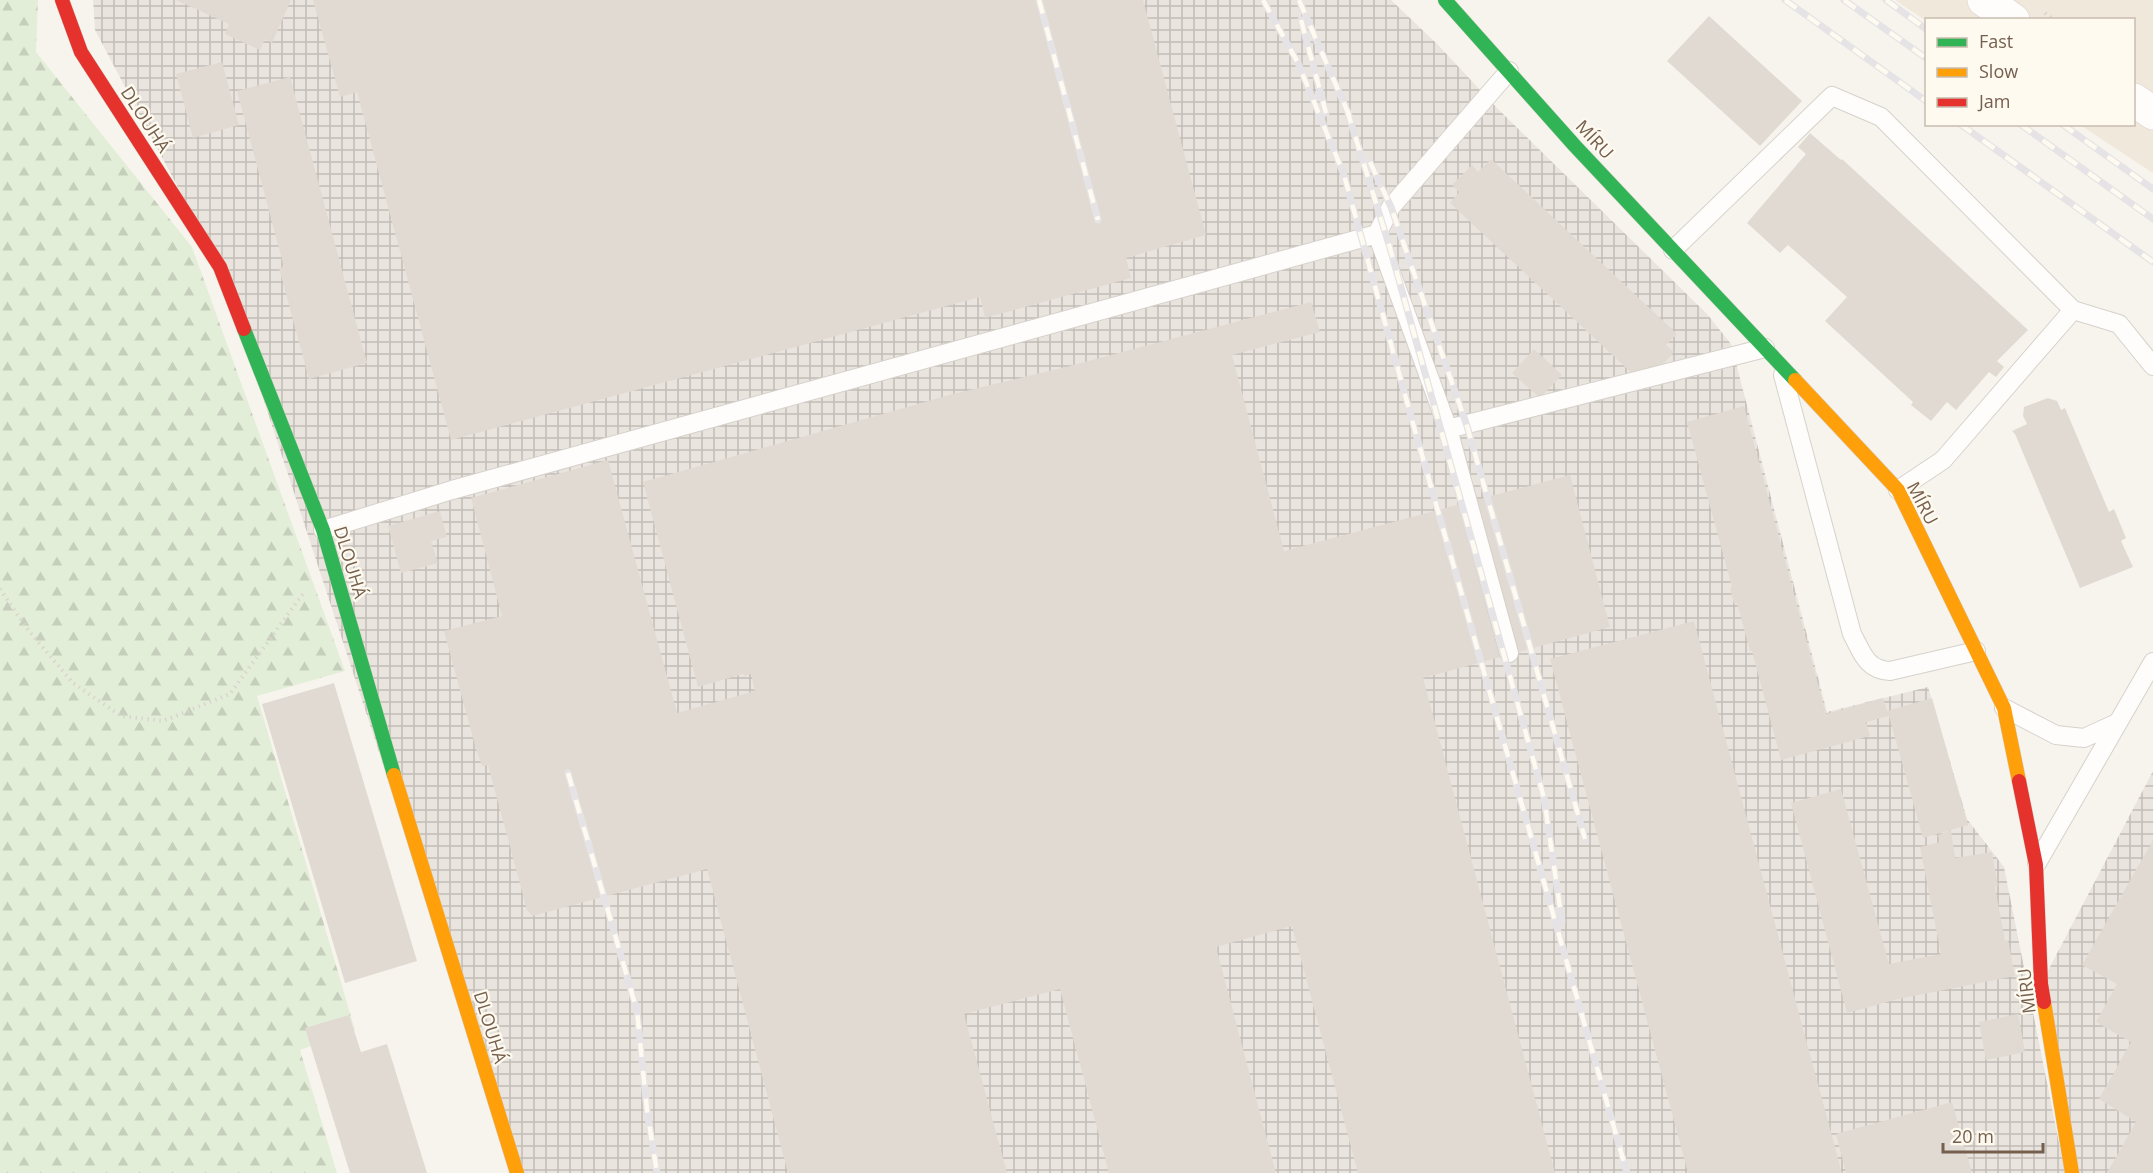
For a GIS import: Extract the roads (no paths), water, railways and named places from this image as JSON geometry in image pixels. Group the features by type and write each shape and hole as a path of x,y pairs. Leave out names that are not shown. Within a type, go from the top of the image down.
{"street":[{"name":"DLOUHÁ","path":"63,0 81,52 220,267 323,530 376,716 517,1173"},
{"path":"1984,0 2010,18"},
{"name":"MÍRU","path":"1454,3 1509,71 1575,146 1898,489 2004,708 2036,865 2041,984 2072,1173"},
{"path":"2135,101 2153,113"}],"lane":[{"path":"323,530 464,487 1377,234 1391,207 1509,71"},
{"path":"1673,250 1832,96 1881,117 2073,310 2119,324 2153,366"},
{"path":"1377,234 1448,429 1509,653"},
{"path":"1898,489 1942,460 2073,310"},
{"path":"1448,429 1766,348"},
{"path":"1780,365 1852,634 1866,661 1879,671 1890,671 1976,651"},
{"path":"2036,865 2153,662"},
{"path":"2004,708 2056,735 2084,738 2117,723"}],"railway":[{"path":"1039,0 1098,220"},
{"path":"1263,0 1298,63 1344,175 1627,1173"},
{"path":"1299,0 1349,115"},
{"path":"1785,0 1925,100"},
{"path":"1844,0 1925,57"},
{"path":"1886,0 1925,28"},
{"path":"1301,20 1326,113"},
{"path":"1347,110 1390,248 1544,798 1562,921"},
{"path":"1963,126 2153,262"},
{"path":"2023,126 2153,219"},
{"path":"2065,126 2153,189"},
{"path":"1370,162 1391,207 1467,426 1585,839"},
{"path":"568,773 637,1011 647,1110 657,1173"}]}
